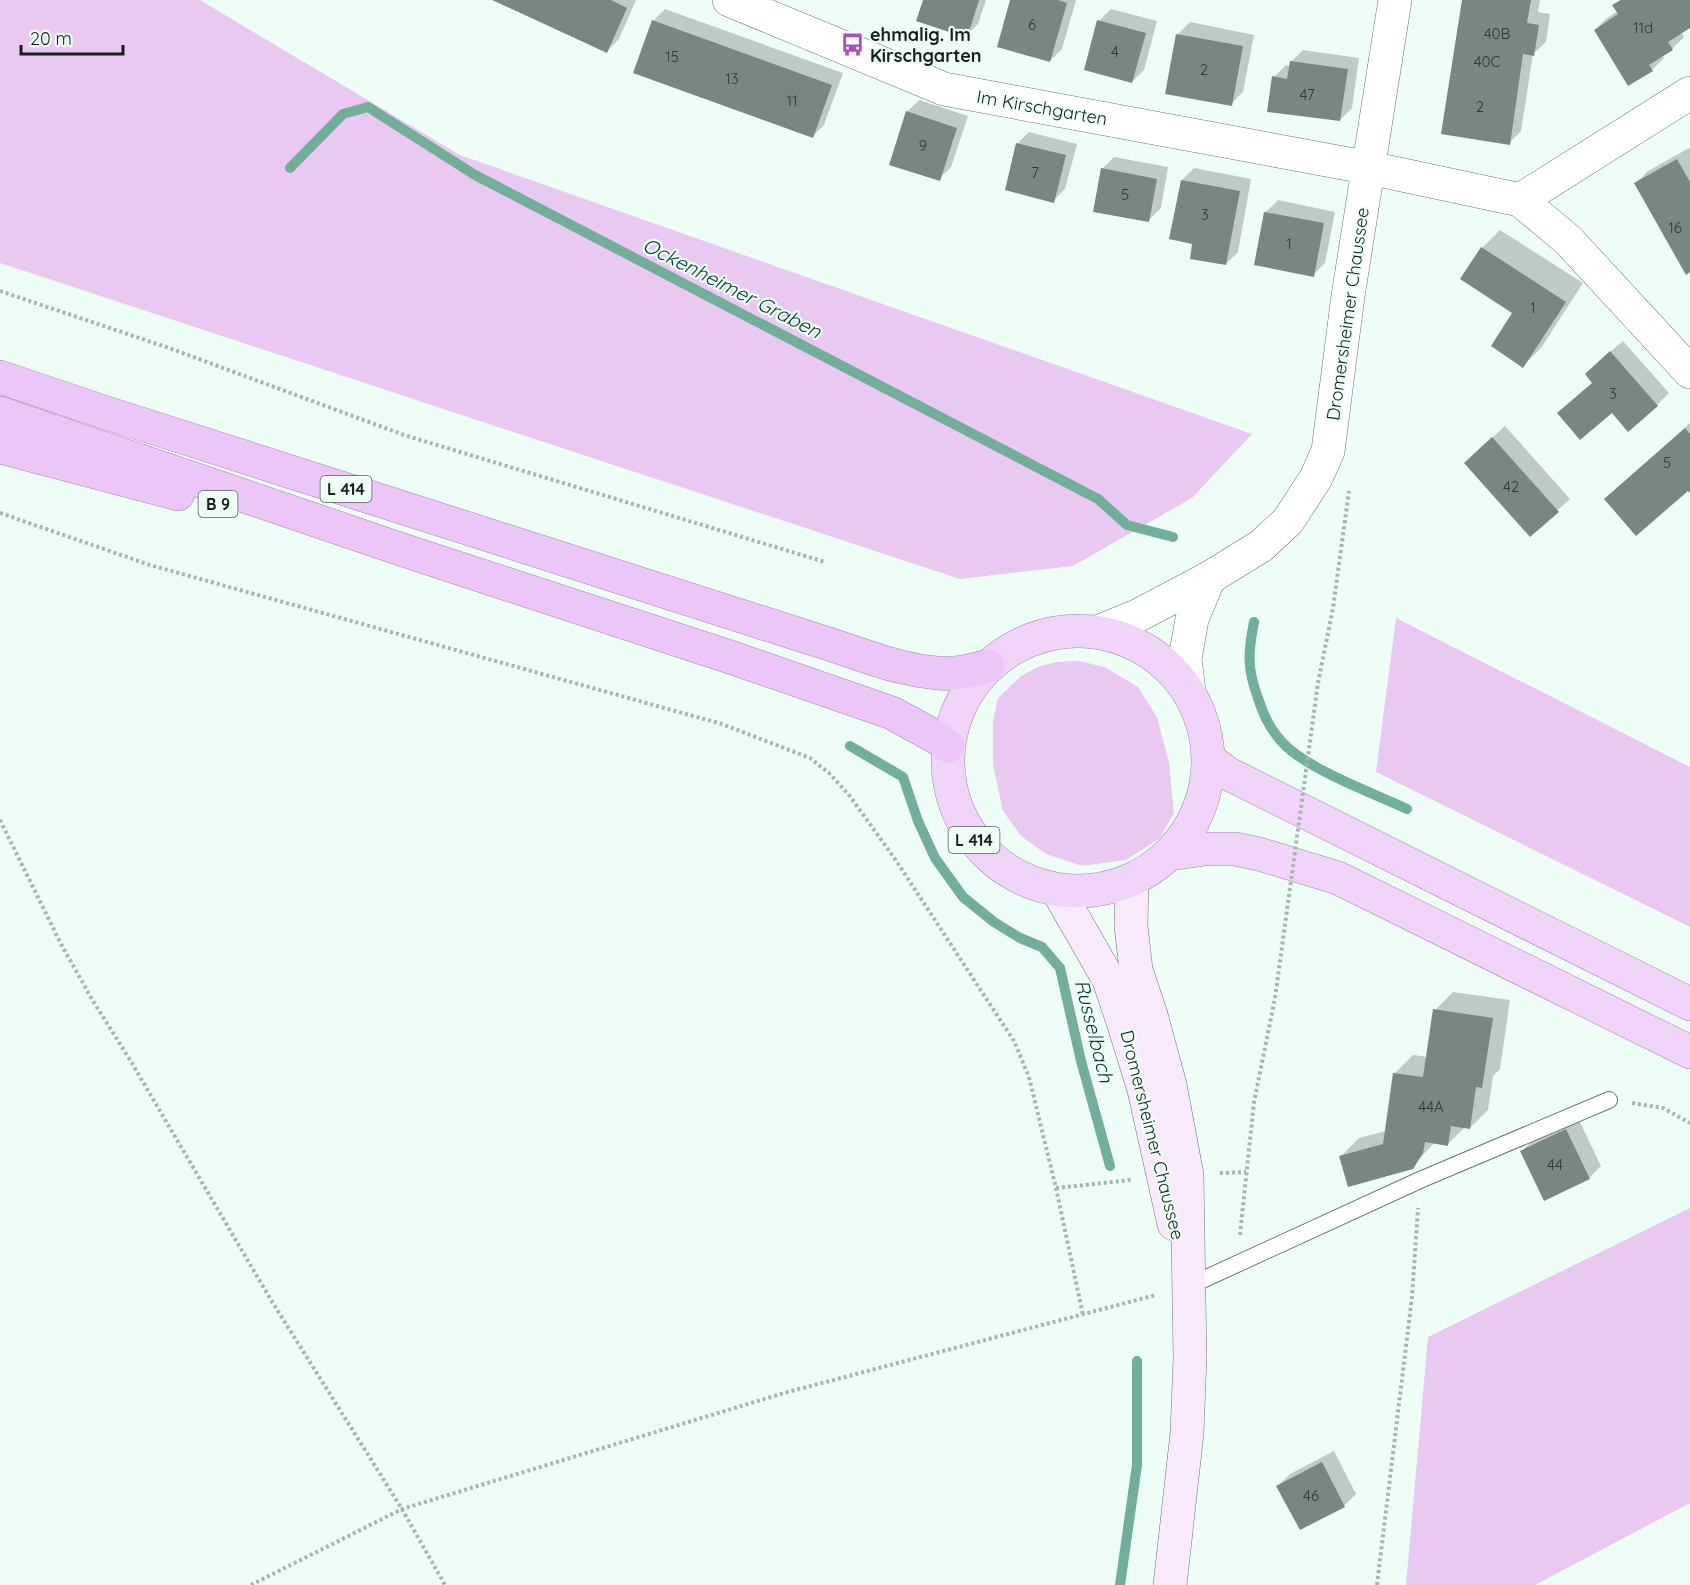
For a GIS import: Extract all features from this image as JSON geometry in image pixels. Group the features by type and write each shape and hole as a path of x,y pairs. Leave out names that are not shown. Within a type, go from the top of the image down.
{"highway":[{"name":"L 414","path":"0,377 911,669 940,673 963,672 988,666"},
{"name":"L 414","path":"0,413 892,713 948,746"},
{"name":"B 9","path":"0,447 211,503 341,529"}],"main road":[{"name":"L 414","path":"1079,630 1098,632 1140,646 1159,658 1189,691 1199,712 1206,736 1209,759 1207,785 1199,811 1187,834 1153,869 1132,881 1108,889 1083,892 1058,891 1026,881 998,864 974,840 957,811 949,779 948,746 955,716 964,698 988,666 1004,654 1040,636 1079,630"},
{"path":"1209,759 1227,773 1690,1004"},
{"path":"1170,854 1205,849 1235,849 1338,878 1690,1052"},
{"name":"Dromersheimer Chaussee","path":"1132,881 1131,926 1136,970 1170,1084 1187,1175 1190,1358 1187,1433 1170,1585"},
{"name":"Dromersheimer Chaussee","path":"1058,891 1109,980 1124,1025 1143,1090 1189,1286"}],"street":[{"name":"Im Kirschgarten","path":"729,0 944,90 1370,168 1520,200"},
{"name":"Dromersheimer Chaussee","path":"1098,632 1137,616 1209,578 1261,546 1288,521 1316,478 1328,451 1348,296 1395,0"},
{"path":"1690,93 1520,200 1568,240 1690,372"},
{"path":"1189,691 1185,658 1192,619 1209,578"}],"lane":[{"path":"1189,1286 1420,1180 1609,1100"}],"path":[{"path":"0,291 169,348 404,435 825,562"},
{"path":"0,513 150,565 722,724 810,758 829,773 849,795 895,859 1014,1041 1029,1077 1083,1315"},
{"path":"1238,1265 1254,1102 1275,998 1318,683"},
{"path":"0,820 61,944 93,1001 271,1300 402,1509 445,1585"},
{"path":"1609,1100 1663,1108 1690,1123"},
{"path":"1056,1188 1163,1176"},
{"path":"1377,1585 1412,1297 1420,1180"},
{"path":"251,1585 402,1509 784,1393 1189,1286"}],"shaded area":[{"path":"0,0 200,0 460,155 1252,434 1192,498 1073,566 960,579 0,263"},
{"path":"1396,618 1690,767 1690,927 1376,772"},
{"path":"1079,661 1105,667 1138,687 1157,717 1169,763 1174,813 1160,838 1126,860 1082,866 1046,854 1021,836 1003,811 993,765 993,720 998,698 1021,676 1038,667 1057,662"},
{"path":"1690,1208 1690,1503 1535,1585 1406,1585 1428,1337"}],"building":[{"path":"492,0 611,0 627,8 607,53"},
{"path":"923,0 979,0 967,38 916,21"},
{"path":"1010,0 1058,0 1067,3 1050,62 997,47"},
{"path":"1462,0 1531,0 1527,23 1539,25 1534,56 1523,54 1510,145 1441,134"},
{"path":"1621,0 1690,0 1690,28 1668,42 1673,50 1649,65 1653,71 1628,86 1594,30 1618,14 1612,5"},
{"path":"652,20 832,85 813,138 633,73"},
{"path":"1097,20 1146,33 1132,83 1084,70"},
{"path":"1176,34 1243,46 1232,106 1165,94"},
{"path":"1290,61 1348,69 1340,121 1267,112 1272,76 1287,79"},
{"path":"906,111 957,128 940,181 889,165"},
{"path":"1016,143 1066,155 1054,203 1005,190"},
{"path":"1677,159 1690,182 1690,272 1686,275 1634,183"},
{"path":"1101,168 1157,179 1149,222 1093,212"},
{"path":"1181,180 1240,191 1226,265 1190,259 1192,244 1169,239"},
{"path":"1264,212 1324,223 1314,277 1254,265"},
{"path":"1481,247 1566,302 1523,368 1491,346 1512,313 1460,279"},
{"path":"1610,351 1658,406 1628,432 1612,413 1580,440 1557,413 1592,383 1585,374"},
{"path":"1685,428 1690,434 1690,493 1688,491 1636,536 1604,499"},
{"path":"1492,437 1559,512 1530,537 1464,463"},
{"path":"1433,1009 1493,1018 1482,1088 1476,1087 1470,1129 1451,1126 1448,1146 1425,1142 1423,1153 1413,1169 1348,1187 1339,1156 1383,1144 1393,1073 1423,1077"},
{"path":"1566,1129 1590,1179 1544,1201 1520,1151"},
{"path":"1322,1462 1345,1507 1300,1530 1276,1486"}],"waterway":[{"name":"Ockenheimer Graben","path":"290,168 343,114 368,107 475,175 1098,499 1127,525 1173,537"},
{"name":"Ockenheimer Graben","path":"1254,622 1250,652 1252,678 1270,727 1282,742 1307,762 1323,771 1407,809"},
{"name":"Russelbach","path":"850,746 903,777 918,821 935,858 963,897 994,922 1020,938 1042,947 1060,968 1081,1061 1110,1166"},
{"name":"Russelbach","path":"1120,1585 1137,1465 1137,1361"}],"place":[{"name":"ehmalig. Im Kirschgarten","path":"852,45"}]}
